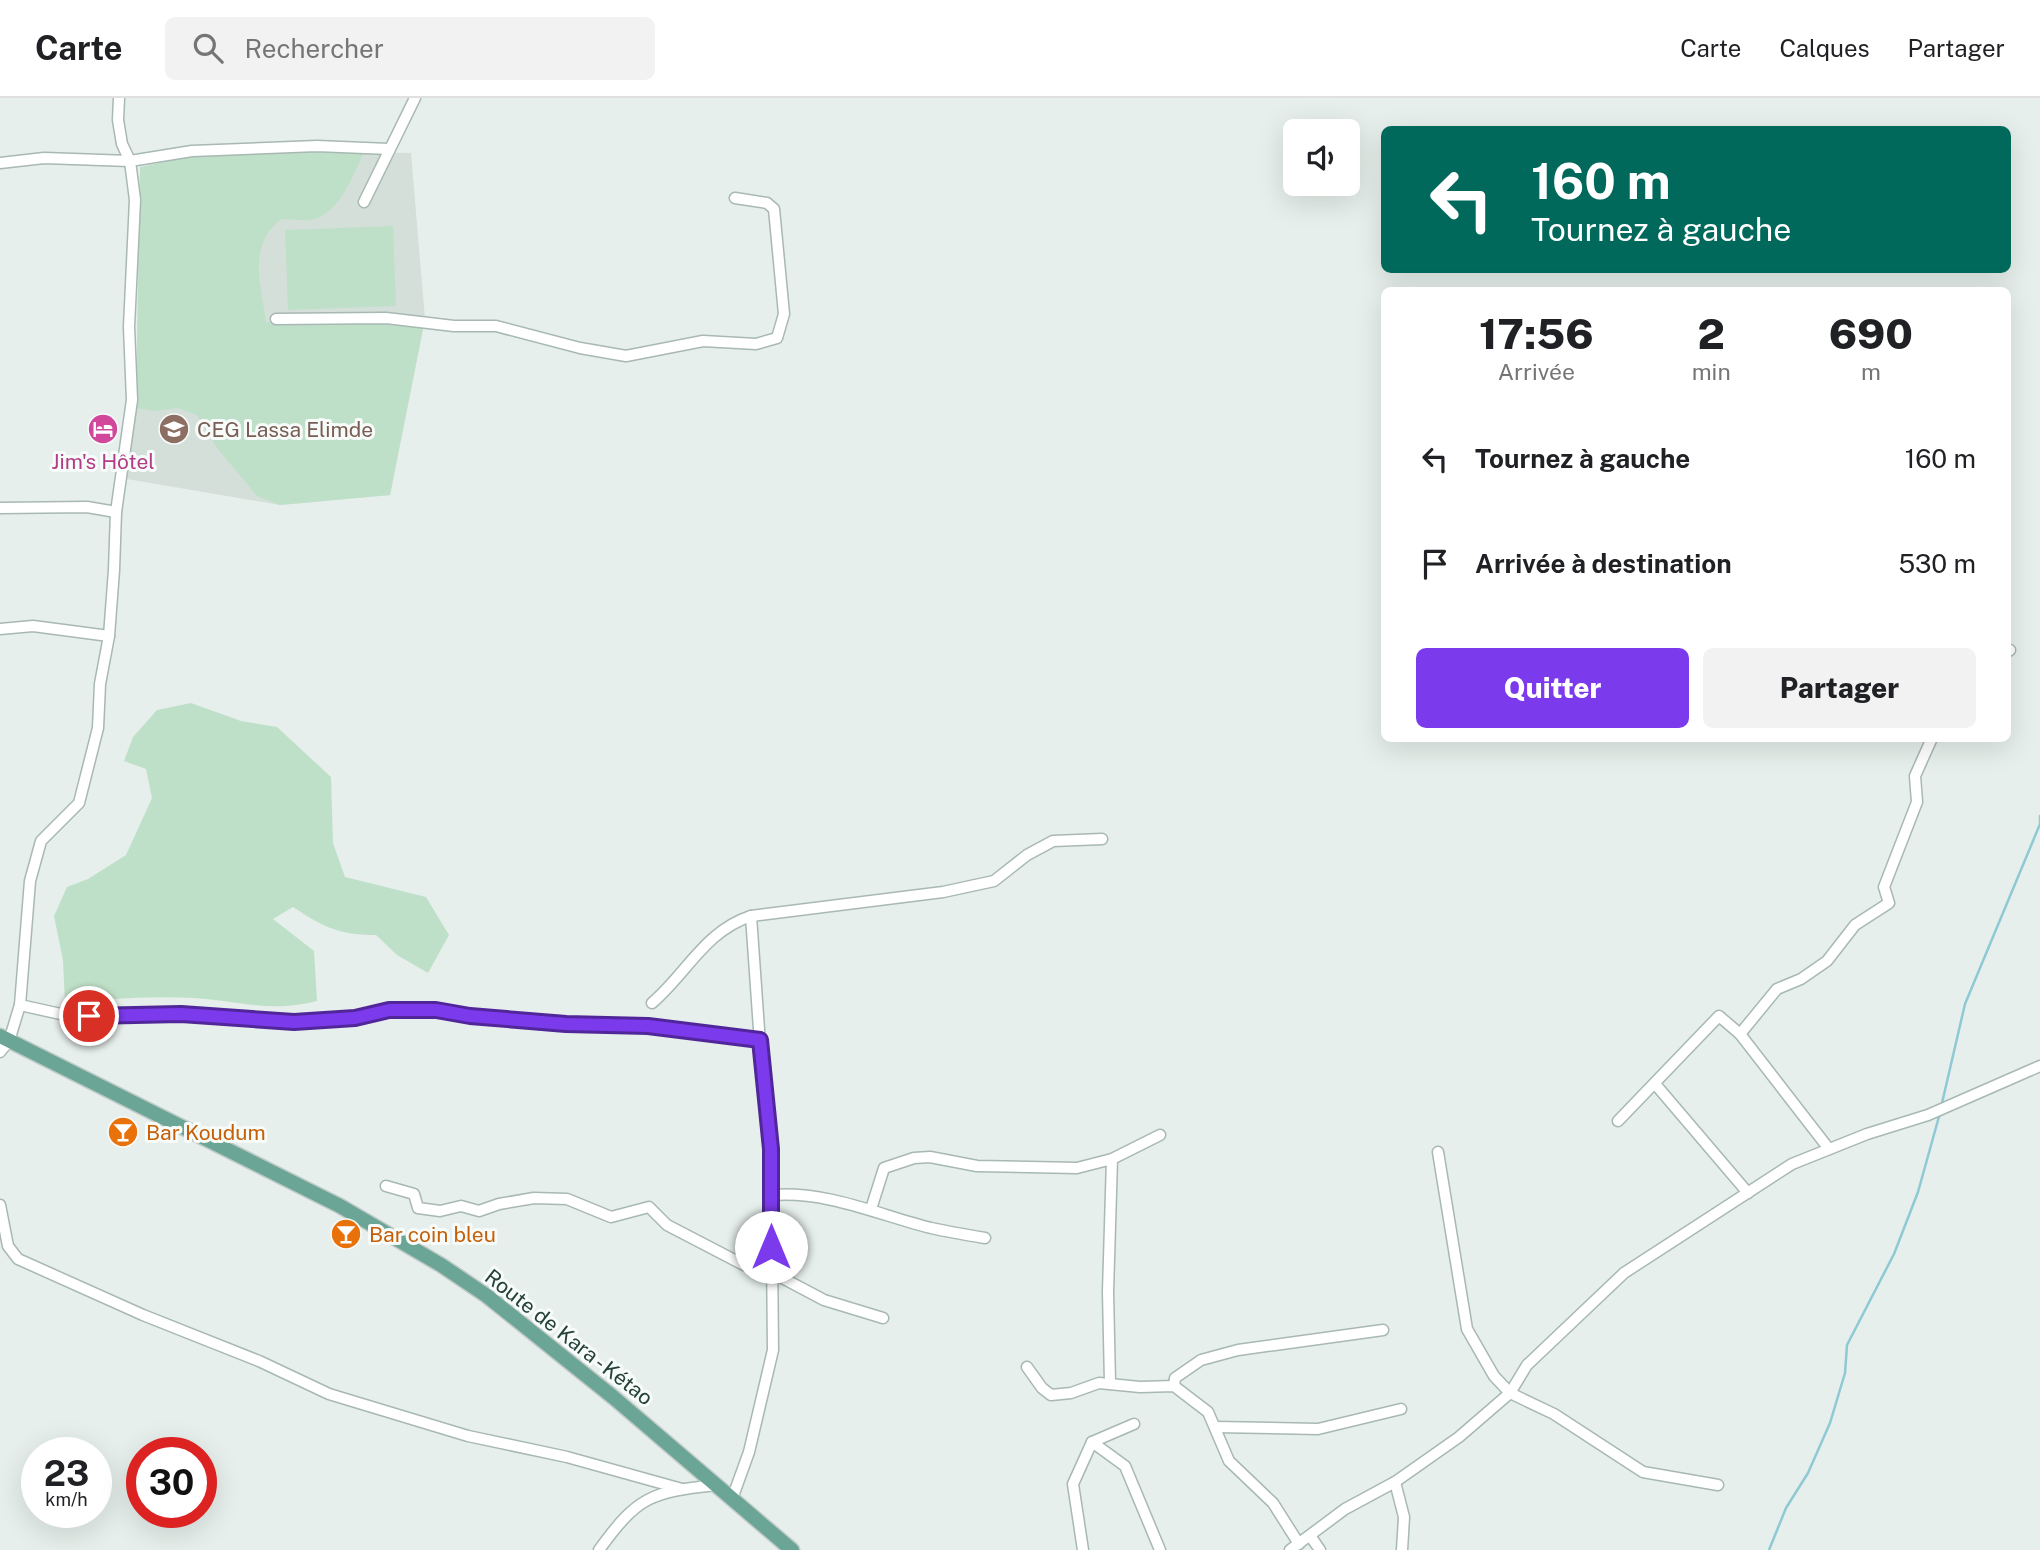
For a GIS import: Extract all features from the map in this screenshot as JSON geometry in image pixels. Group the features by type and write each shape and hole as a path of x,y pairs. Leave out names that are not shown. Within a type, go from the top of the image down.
{"main road":[{"name":"Route de Kara - Kétao","path":"3,1043 340,1206 441,1265 525,1326 792,1550"}],"street":[{"path":"3,1043 20,1005 30,881 41,841 79,803 99,729 100,684 109,636 116,512 132,400 129,327 135,200 130,161 122,144 119,98"},
{"path":"364,202 415,98"},
{"path":"0,163 44,158 130,161 192,151 317,146 390,149"},
{"path":"276,319 386,317 454,326 496,326 580,348 626,356 703,341 756,344 778,338 784,314 774,209 766,203 735,198"},
{"path":"0,508 87,507 116,512"},
{"path":"0,629 33,626 109,636"},
{"path":"1740,1034 1777,989 1801,979 1826,961 1855,925 1889,903 1884,887 1917,802 1915,776 1930,742"},
{"path":"652,1003 705,943 735,921 751,916 943,892 994,881 1027,855 1053,841 1101,839"},
{"path":"732,1499 749,1452 773,1350 773,1195 751,916"},
{"path":"20,1005 74,1017 155,1013 294,1022 355,1018 389,1010 436,1010 470,1016 566,1024 648,1026 760,1040"},
{"path":"1618,1121 1656,1085 1719,1016 1740,1034 1829,1149"},
{"path":"1027,1367 1042,1388 1051,1395 1060,1396 1099,1383 1140,1387 1174,1386 1209,1412 1228,1461 1273,1503 1294,1547 1311,1537 1345,1509 1395,1482 1459,1437 1510,1393 1527,1365 1624,1273 1792,1164 1928,1115 2040,1066"},
{"path":"1656,1085 1748,1193"},
{"path":"871,1209 884,1168 914,1158 943,1158 977,1166 1077,1168 1112,1158 1160,1135"},
{"path":"1438,1152 1467,1329 1494,1376 1510,1393 1554,1414 1643,1472 1718,1485"},
{"path":"1110,1383 1107,1304 1112,1158"},
{"path":"386,1186 414,1194 418,1208 440,1211 461,1206 479,1211 499,1204 534,1198 566,1199 611,1217 649,1207 667,1225 744,1265 773,1273 824,1300 883,1318"},
{"path":"773,1195 809,1196 985,1238"},
{"path":"0,1205 8,1246 18,1259 144,1315 259,1360 329,1394 468,1436 566,1457 682,1489"},
{"path":"1174,1386 1175,1378 1200,1360 1288,1341 1383,1330"},
{"path":"1214,1427 1318,1429 1401,1409"},
{"path":"1083,1550 1073,1484 1092,1442 1134,1424"},
{"path":"1092,1442 1125,1466 1160,1550"},
{"path":"1395,1482 1405,1517 1402,1550"},
{"path":"599,1550 619,1522 642,1500 682,1489 716,1485"},
{"path":"1311,1537 1320,1550"}],"shaded area":[{"path":"273,152 411,153 425,319 390,495 280,505 127,479 136,408 140,167"}],"green space":[{"path":"273,152 364,152 344,193 329,211 310,220 281,219 270,230 260,253 259,266 266,322 319,324 425,319 390,495 280,505 257,496 217,448 197,415 177,408 155,411 136,408 140,167 188,157"},
{"path":"393,226 396,306 288,310 285,230"},
{"path":"191,703 241,721 277,727 331,777 333,843 345,877 426,897 449,935 428,973 397,955 376,935 332,928 293,907 273,919 314,951 317,1001 270,1006 194,998 146,997 65,1004 63,960 54,916 67,887 88,879 126,855 152,798 146,769 124,761 133,737 157,710"}],"waterway":[{"path":"1942,1103 1965,1004 2040,824 2040,816"},
{"path":"1769,1550 1786,1508 1808,1473 1830,1423 1845,1373 1847,1345 1894,1254 1918,1192 1940,1113"}],"place":[{"name":"Jim's Hôtel","path":"103,429"},
{"name":"CEG Lassa Elimde","path":"174,429"},
{"name":"Bar Koudum","path":"123,1132"},
{"name":"Bar coin bleu","path":"346,1234"}],"route":[{"path":"89,1016 155,1013 294,1022 332,1021 389,1010 436,1010 470,1016 566,1024 648,1026 760,1040 771,1149 771,1247"}]}
